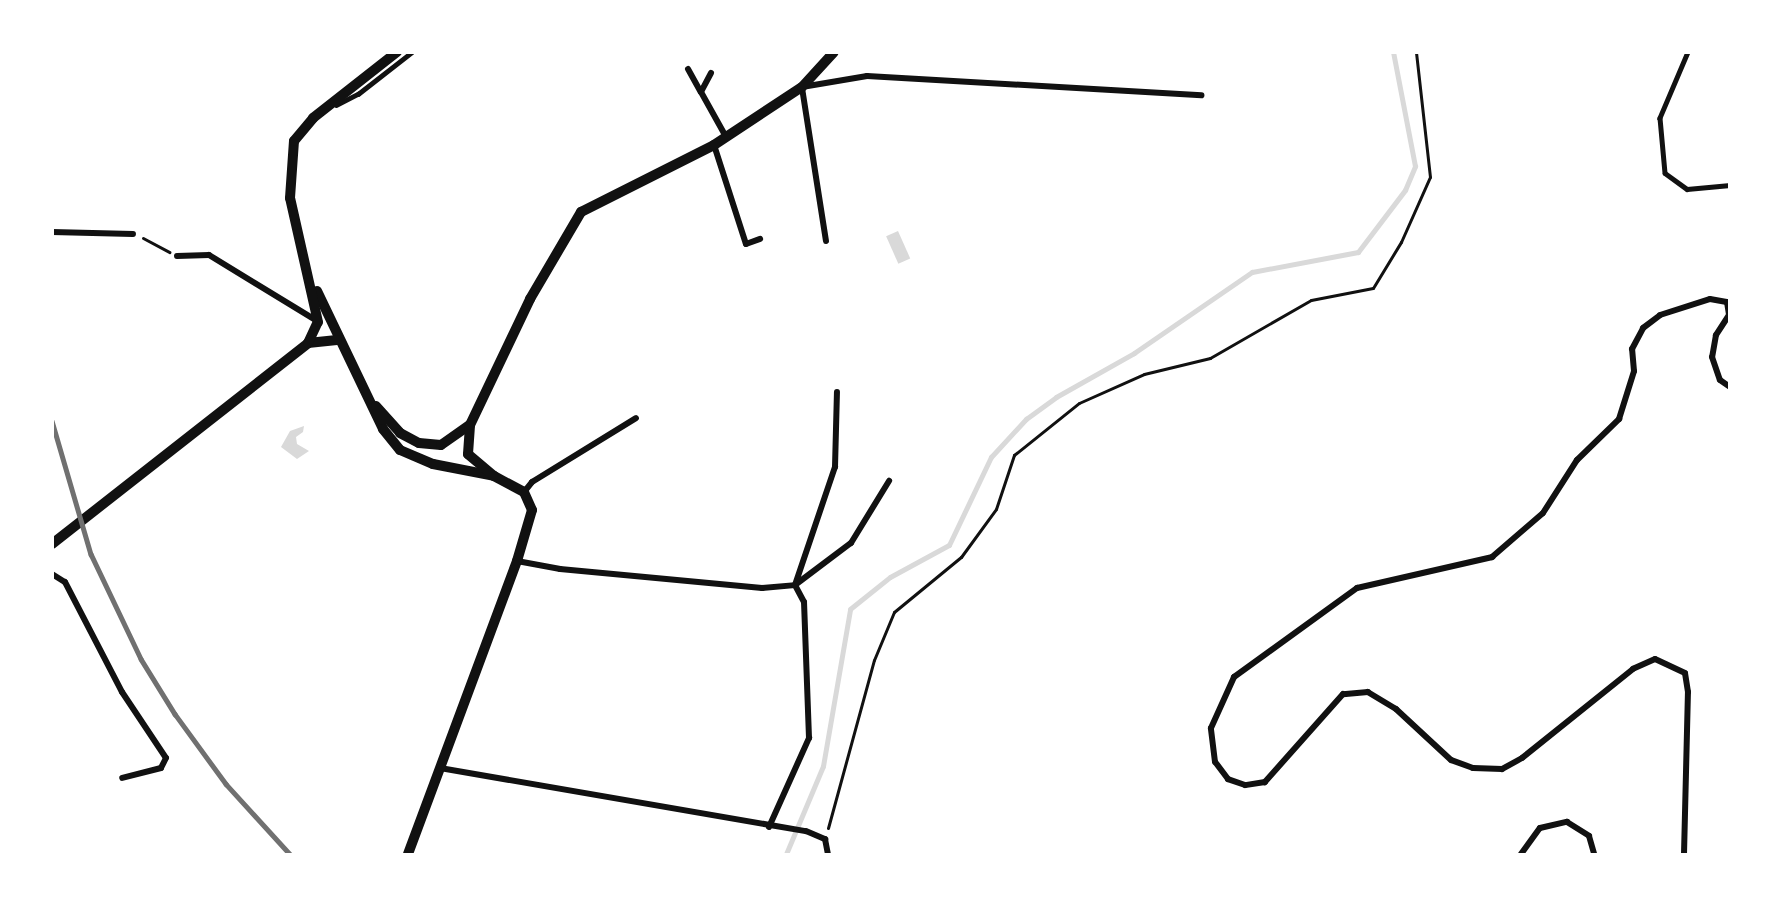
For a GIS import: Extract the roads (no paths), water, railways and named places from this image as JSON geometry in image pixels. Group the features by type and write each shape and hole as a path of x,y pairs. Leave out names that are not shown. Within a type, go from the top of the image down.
{"street":[{"path":"52,544 308,343 318,322 309,271 290,198 289,165 294,141 315,116 397,52"},
{"path":"408,855 517,561 532,510 524,492 494,476 468,454 470,425 530,299 581,212 714,145 802,87 834,52"},
{"path":"688,69 726,137"},
{"path":"701,92 711,73"},
{"path":"802,87 867,76 1201,95"},
{"path":"802,87 826,241"},
{"path":"714,145 746,244 760,239"},
{"path":"52,232 133,234"},
{"path":"177,256 209,255 318,322"},
{"path":"309,271 337,340 368,397 382,429 400,450 445,467 494,476"},
{"path":"1684,855 1688,692 1685,673 1656,659 1633,669 1522,758 1502,769 1473,768 1451,760 1396,709 1368,692 1343,694 1265,782 1245,785 1228,779 1215,762 1211,728 1233,677 1357,588 1492,557 1543,513 1577,460 1619,419 1634,371 1632,349 1643,328 1660,315 1710,299 1728,302 1729,315 1716,335 1713,357 1720,380 1730,387"},
{"path":"308,343 337,340"},
{"path":"769,827 809,738 804,602 795,585 835,467 837,392"},
{"path":"368,397 400,433 419,443 441,445 470,425"},
{"path":"524,492 532,482 636,418"},
{"path":"517,561 560,569 762,588 795,585 851,543 889,481"},
{"path":"52,574 65,582 122,692 166,758 161,768 122,778"},
{"path":"439,768 769,827 806,831 825,839 828,855"},
{"path":"1521,855 1540,828 1567,822 1589,836 1594,855"}],"lane":[{"path":"315,116 358,94 412,52"},
{"path":"1688,52 1660,118 1665,173 1687,189 1730,185"}],"waterway":[{"path":"786,854 823,766 850,609 890,577 949,545 991,457 1026,419 1056,397 1134,353 1252,272 1358,252 1405,190 1415,166 1393,52"}],"railway":[{"path":"52,421 91,554 141,659 175,714 226,784 290,854"}]}
